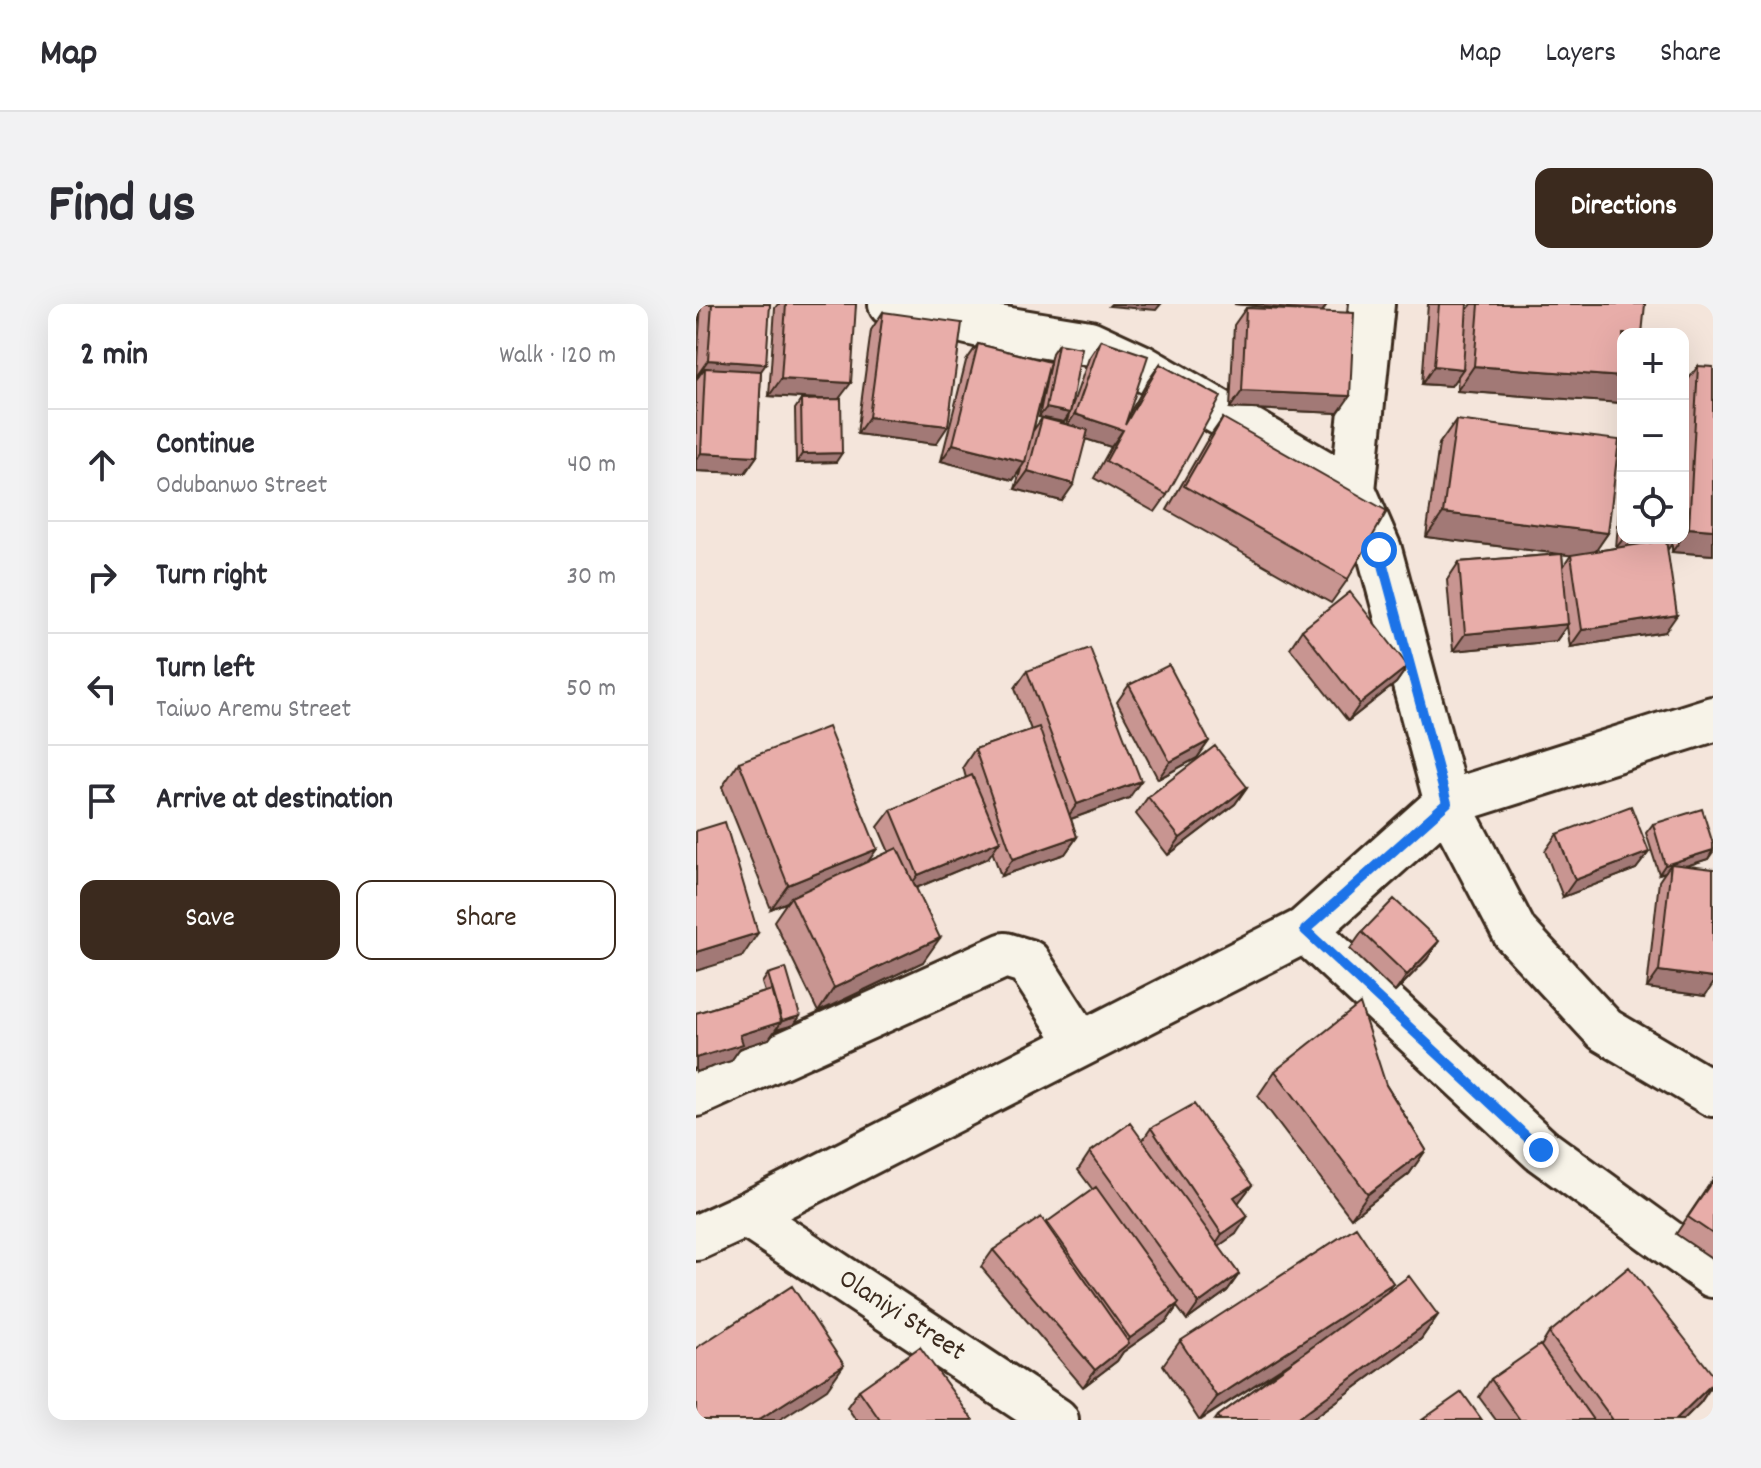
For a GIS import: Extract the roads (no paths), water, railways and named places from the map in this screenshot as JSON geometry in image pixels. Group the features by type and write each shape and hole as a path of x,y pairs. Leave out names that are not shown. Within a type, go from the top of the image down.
{"street":[{"path":"891,304 985,326 1089,343 1141,367 1353,490"},
{"path":"1372,304 1353,490 1379,550 1434,815 1515,933 1605,1030 1713,1094"},
{"path":"696,1238 1314,924 1434,815 1713,719"},
{"path":"1314,924 1541,1150 1713,1275"},
{"path":"696,1094 1005,955 1028,962 1081,1044"},
{"name":"Olaniyi Street","path":"746,1215 1056,1420"}]}
